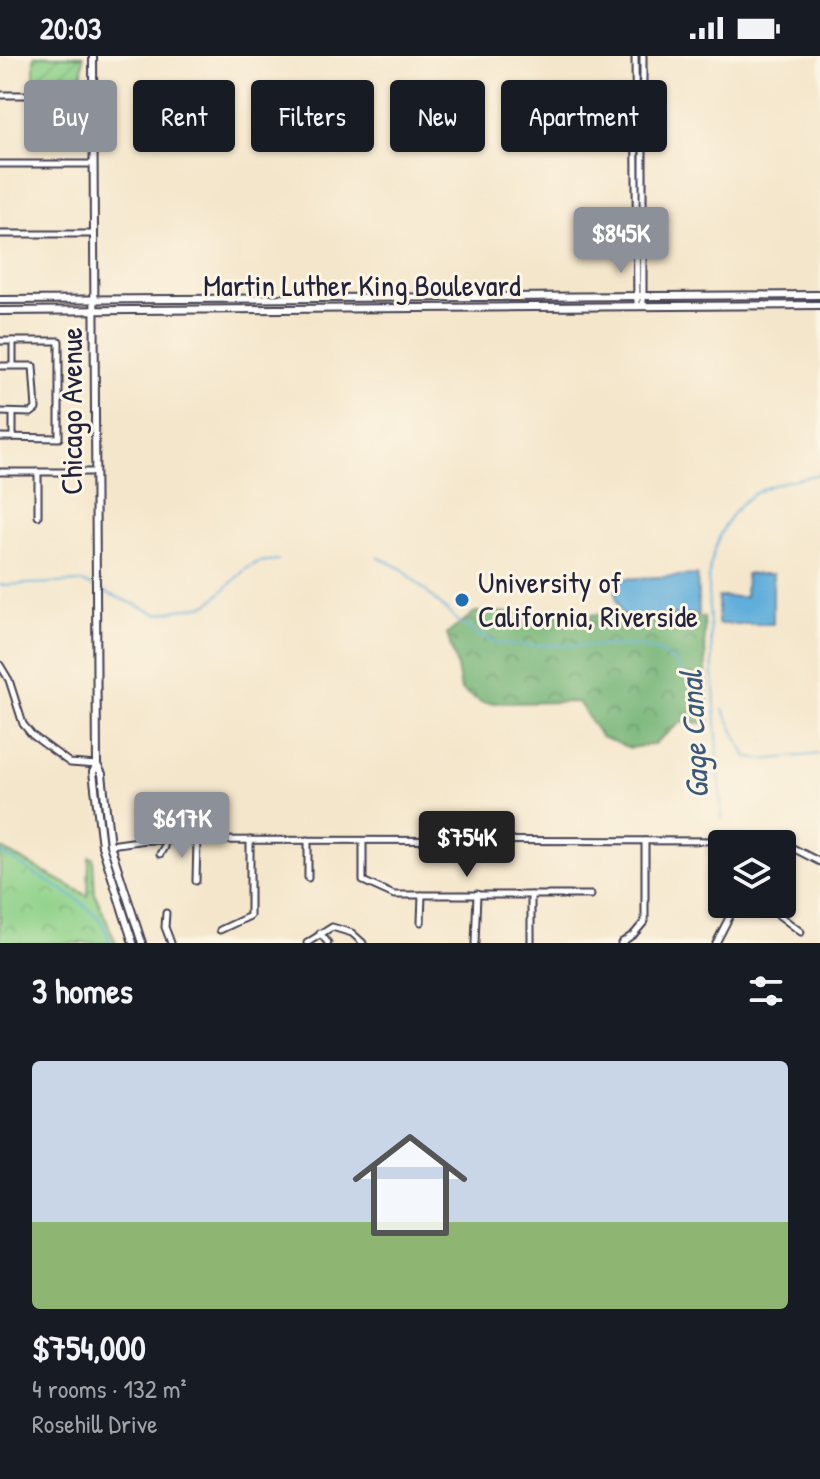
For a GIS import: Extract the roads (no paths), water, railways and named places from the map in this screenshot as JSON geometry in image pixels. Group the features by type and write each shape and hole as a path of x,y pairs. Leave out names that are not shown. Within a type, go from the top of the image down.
{"main road":[{"name":"Chicago Avenue","path":"93,56 93,80"},
{"name":"Chicago Avenue","path":"93,152 97,765 102,774 110,845 142,943"},
{"name":"Martin Luther King Boulevard","path":"0,300 820,295"},
{"name":"Martin Luther King Boulevard","path":"0,311 820,305"},
{"name":"Chicago Avenue","path":"97,765 93,772 96,811 105,859 133,943"},
{"path":"96,811 100,814 104,840 110,845 105,859"}],"street":[{"path":"635,56 640,305"},
{"path":"639,296 643,56"},
{"path":"0,95 24,95"},
{"path":"0,164 93,164"},
{"path":"0,234 94,234"},
{"path":"0,341 59,341 59,438 0,437"},
{"path":"13,341 13,365"},
{"path":"0,366 33,366 36,389 34,412 0,412"},
{"path":"13,413 13,437"},
{"path":"0,472 95,472"},
{"path":"38,472 38,516"},
{"path":"0,665 9,680 23,724 32,735 70,763 97,765"},
{"path":"160,854 165,840"},
{"path":"110,845 165,840 708,842"},
{"path":"196,881 197,840"},
{"path":"220,930 250,916 250,840"},
{"path":"308,840 308,878"},
{"path":"363,841 363,881 384,892 422,895 591,895"},
{"path":"621,943 645,921 645,841"},
{"path":"796,850 820,862"},
{"path":"475,943 477,894"},
{"path":"421,922 422,895"},
{"path":"531,895 531,943"},
{"path":"166,913 165,927 171,943"},
{"path":"716,943 729,918"},
{"path":"782,918 801,932"},
{"path":"307,943 332,927 352,933 363,943"},
{"path":"320,933 328,943"}],"water":[{"path":"746,574 773,574 773,624 718,624 718,597 745,597"},
{"path":"697,575 699,614 625,618 616,599 619,579"}],"waterway":[{"name":"Gage Canal","path":"722,819 708,591 716,545 730,517 751,496 779,483 820,474"},
{"path":"378,557 402,569 458,621 479,635 508,645 638,646 650,649 668,656 699,694"},
{"path":"100,590 158,614 209,604 247,568 259,562 278,560"},
{"path":"0,585 81,582 94,587"},
{"path":"723,709 747,757 761,760 820,754"},
{"path":"0,852 77,899 100,919 111,943"}],"place":[{"name":"University of California, Riverside","path":"462,600"}]}
